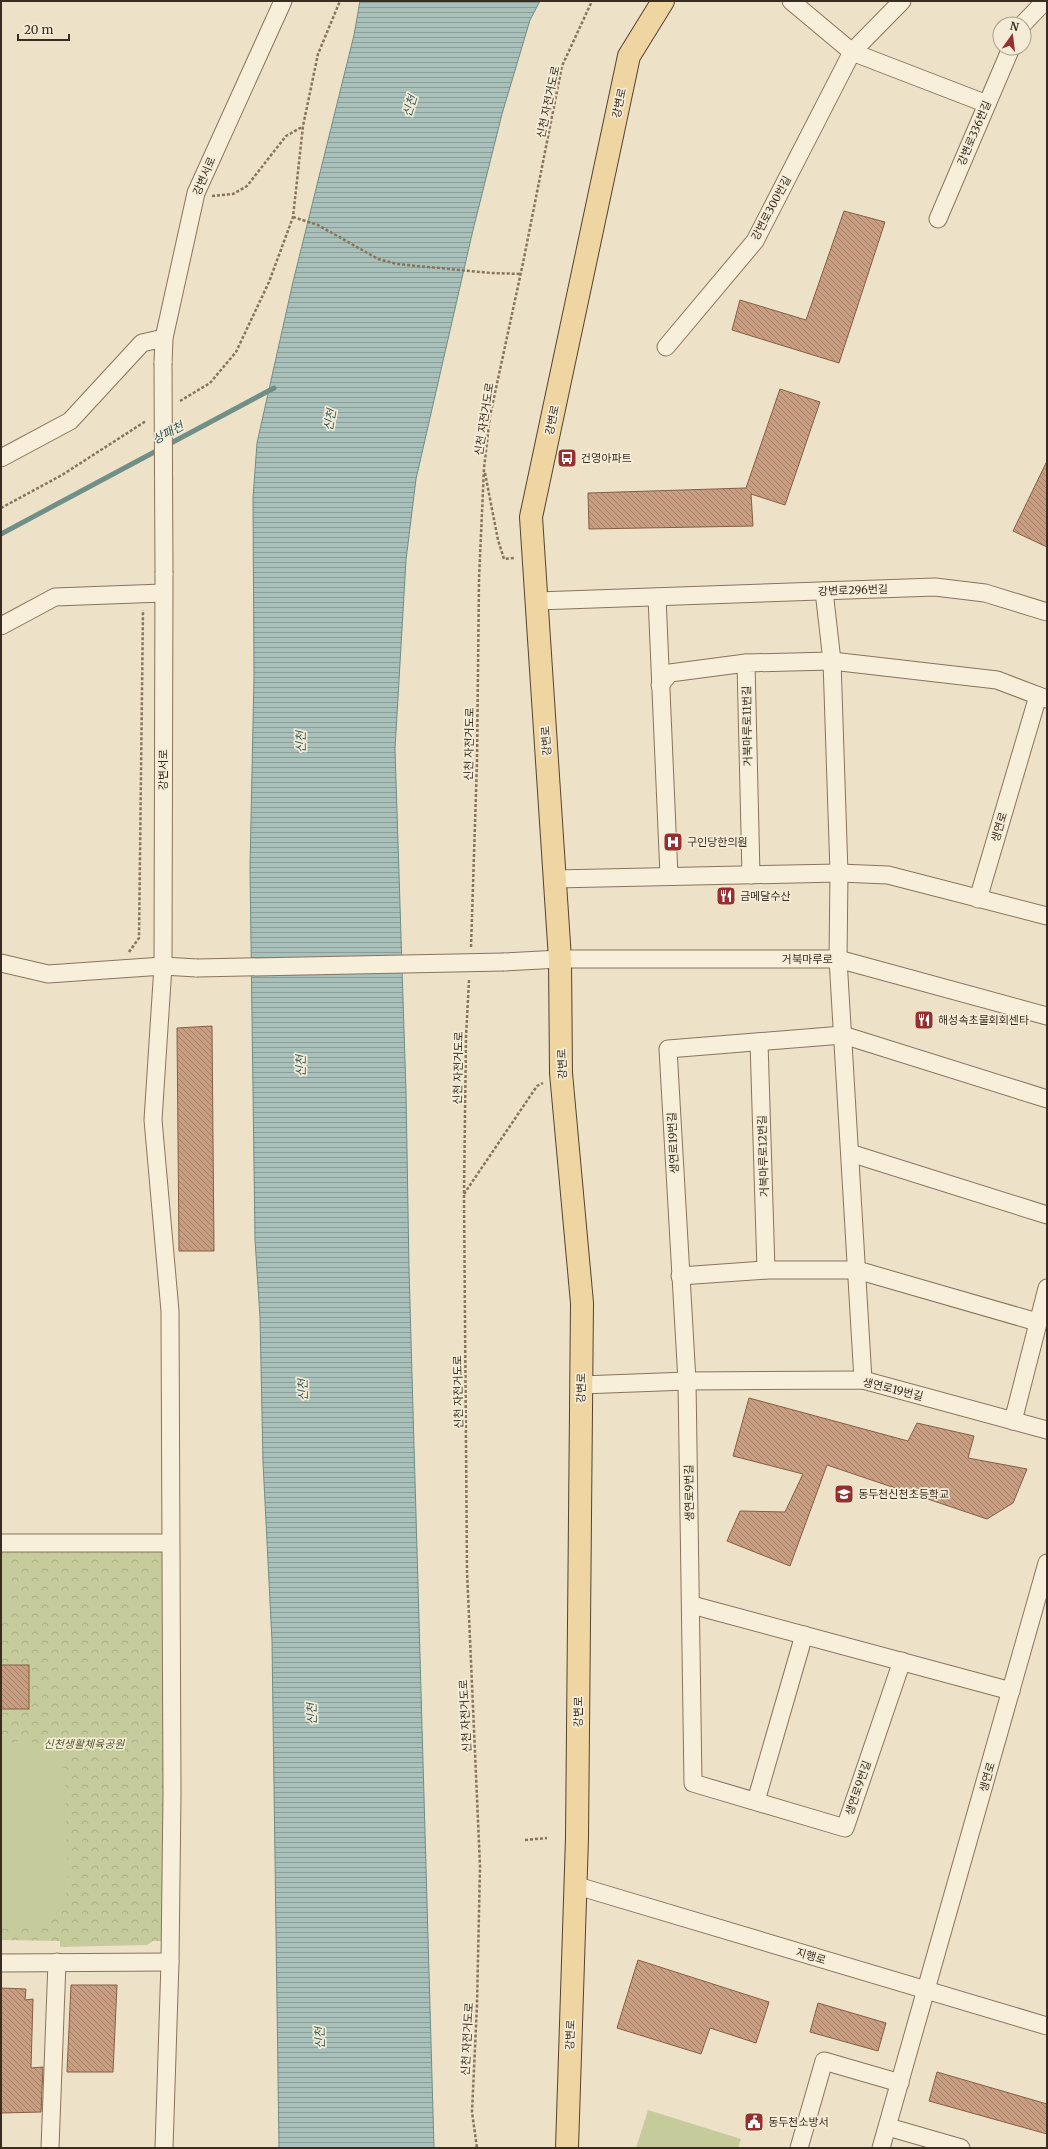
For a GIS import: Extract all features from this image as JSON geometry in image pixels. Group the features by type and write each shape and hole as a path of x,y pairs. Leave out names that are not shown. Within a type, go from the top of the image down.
{"main road":[{"name":"강변로","path":"567,2148 574,1885 577,1838 582,1303 561,1073 560,959 531,517 629,56 663,1"}],"street":[{"name":"강변서로","path":"164,2148 170,1962 172,1778 170,1311 153,1120 163,966 164,338 196,193 283,1"},
{"path":"791,1 852,52 987,104"},
{"name":"강변로300번길","path":"666,347 754,241 852,52 902,1"},
{"path":"1031,16 1045,1"},
{"name":"강변로336번길","path":"938,219 1007,56"},
{"path":"1,458 70,421 142,343 164,338"},
{"name":"강변로296번길","path":"537,601 935,588 985,592 1047,612"},
{"path":"824,591 832,661 839,873 838,959 863,1380"},
{"path":"1,626 54,598 164,593"},
{"path":"657,597 669,876"},
{"path":"660,685 670,673 746,664 832,661 997,680 1043,697"},
{"name":"거북마루로11번길","path":"746,664 751,875"},
{"name":"생연로","path":"978,899 1043,697"},
{"path":"555,879 839,873 888,875 1047,916"},
{"name":"거북마루로","path":"1,963 48,974 163,966 197,968 504,962 560,959 838,959 1047,1016"},
{"path":"759,1042 843,1035 1047,1099"},
{"name":"생연로19번길","path":"687,1381 668,1049 759,1042"},
{"name":"거북마루로12번길","path":"759,1042 766,1270"},
{"path":"850,1153 1047,1215"},
{"path":"680,1276 766,1270 857,1270 1037,1322"},
{"path":"1013,1421 1037,1322 1047,1288"},
{"name":"생연로19번길","path":"581,1385 687,1381 863,1380 1047,1430"},
{"name":"생연로9번길","path":"687,1381 692,1605 693,1783 845,1828 902,1661"},
{"path":"1,1543 170,1543"},
{"name":"생연로","path":"881,2148 1047,1563"},
{"path":"692,1605 1011,1690"},
{"path":"756,1801 804,1635"},
{"name":"지행로","path":"574,1885 1047,2026"},
{"path":"50,2148 57,1962"},
{"path":"1,1963 170,1962"},
{"path":"799,2148 824,2061 900,2083"},
{"path":"888,2126 961,2148"}],"path":[{"path":"177,402 210,383 236,352 269,282 293,218 303,126 318,54 340,1"},
{"name":"신천 자전거도로","path":"471,948 474,880 479,579 484,468 490,416 521,274 562,66 592,1"},
{"path":"196,193 212,196 234,194 247,186 286,136 303,126"},
{"path":"293,218 318,225 378,259 397,264 491,273 521,274"},
{"path":"1,508 62,475 151,418"},
{"path":"484,468 498,540 504,559 534,557"},
{"path":"128,954 139,938 143,594"},
{"name":"신천 자전거도로","path":"469,978 466,1037 464,1194 467,1571 480,1866 477,2005 472,2112 478,2148"},
{"path":"464,1194 537,1086 561,1073"},
{"path":"525,1840 547,1838"}],"green space":[{"name":"신천생활체육공원","path":"1,1547 167,1548 166,1941 153,1941 147,1945 60,1947 60,1941 1,1940"},
{"path":"1,1565 12,1565 11,1610 1,1610"},
{"path":"25,1740 39,1744 53,1753 65,1770 68,1887 62,1905 50,1918 35,1926 18,1929 1,1926 1,1747 4,1744"},
{"path":"648,2110 741,2139 738,2148 636,2148"}],"water":[{"name":"신천","path":"360,1 540,1 530,20 502,114 473,230 416,479 406,560 395,749 406,1092 409,1269 434,2148 279,2148 272,1641 263,1462 260,1317 255,1240 250,868 254,676 253,498 257,443 293,282 354,35"}],"building":[{"path":"844,211 885,222 839,363 732,330 740,300 806,320"},
{"path":"780,389 820,402 785,505 751,494 753,526 589,529 588,493 746,488"},
{"path":"1047,461 1047,547 1013,531"},
{"path":"212,1026 214,1251 179,1251 177,1028"},
{"path":"749,1398 908,1441 917,1423 974,1436 968,1458 1027,1469 1013,1503 987,1519 827,1465 790,1566 727,1541 740,1511 785,1512 803,1474 733,1456"},
{"path":"1,1665 29,1665 29,1709 1,1709"},
{"path":"638,1960 769,2002 756,2043 710,2028 701,2054 617,2028"},
{"path":"71,1985 117,1985 113,2072 67,2072"},
{"path":"1,1988 26,1989 25,2000 33,1999 31,2068 43,2067 41,2112 1,2113"},
{"path":"818,2003 886,2023 878,2051 810,2032"},
{"path":"937,2072 1047,2104 1047,2134 929,2101"}],"waterway":[{"name":"상패천","path":"1,534 274,388"}],"place":[{"name":"건영아파트","path":"567,458"},
{"name":"구인당한의원","path":"673,842"},
{"name":"금메달수산","path":"726,896"},
{"name":"해성속초물회회센타","path":"924,1020"},
{"name":"동두천신천초등학교","path":"844,1494"},
{"name":"동두천소방서","path":"754,2122"}]}
